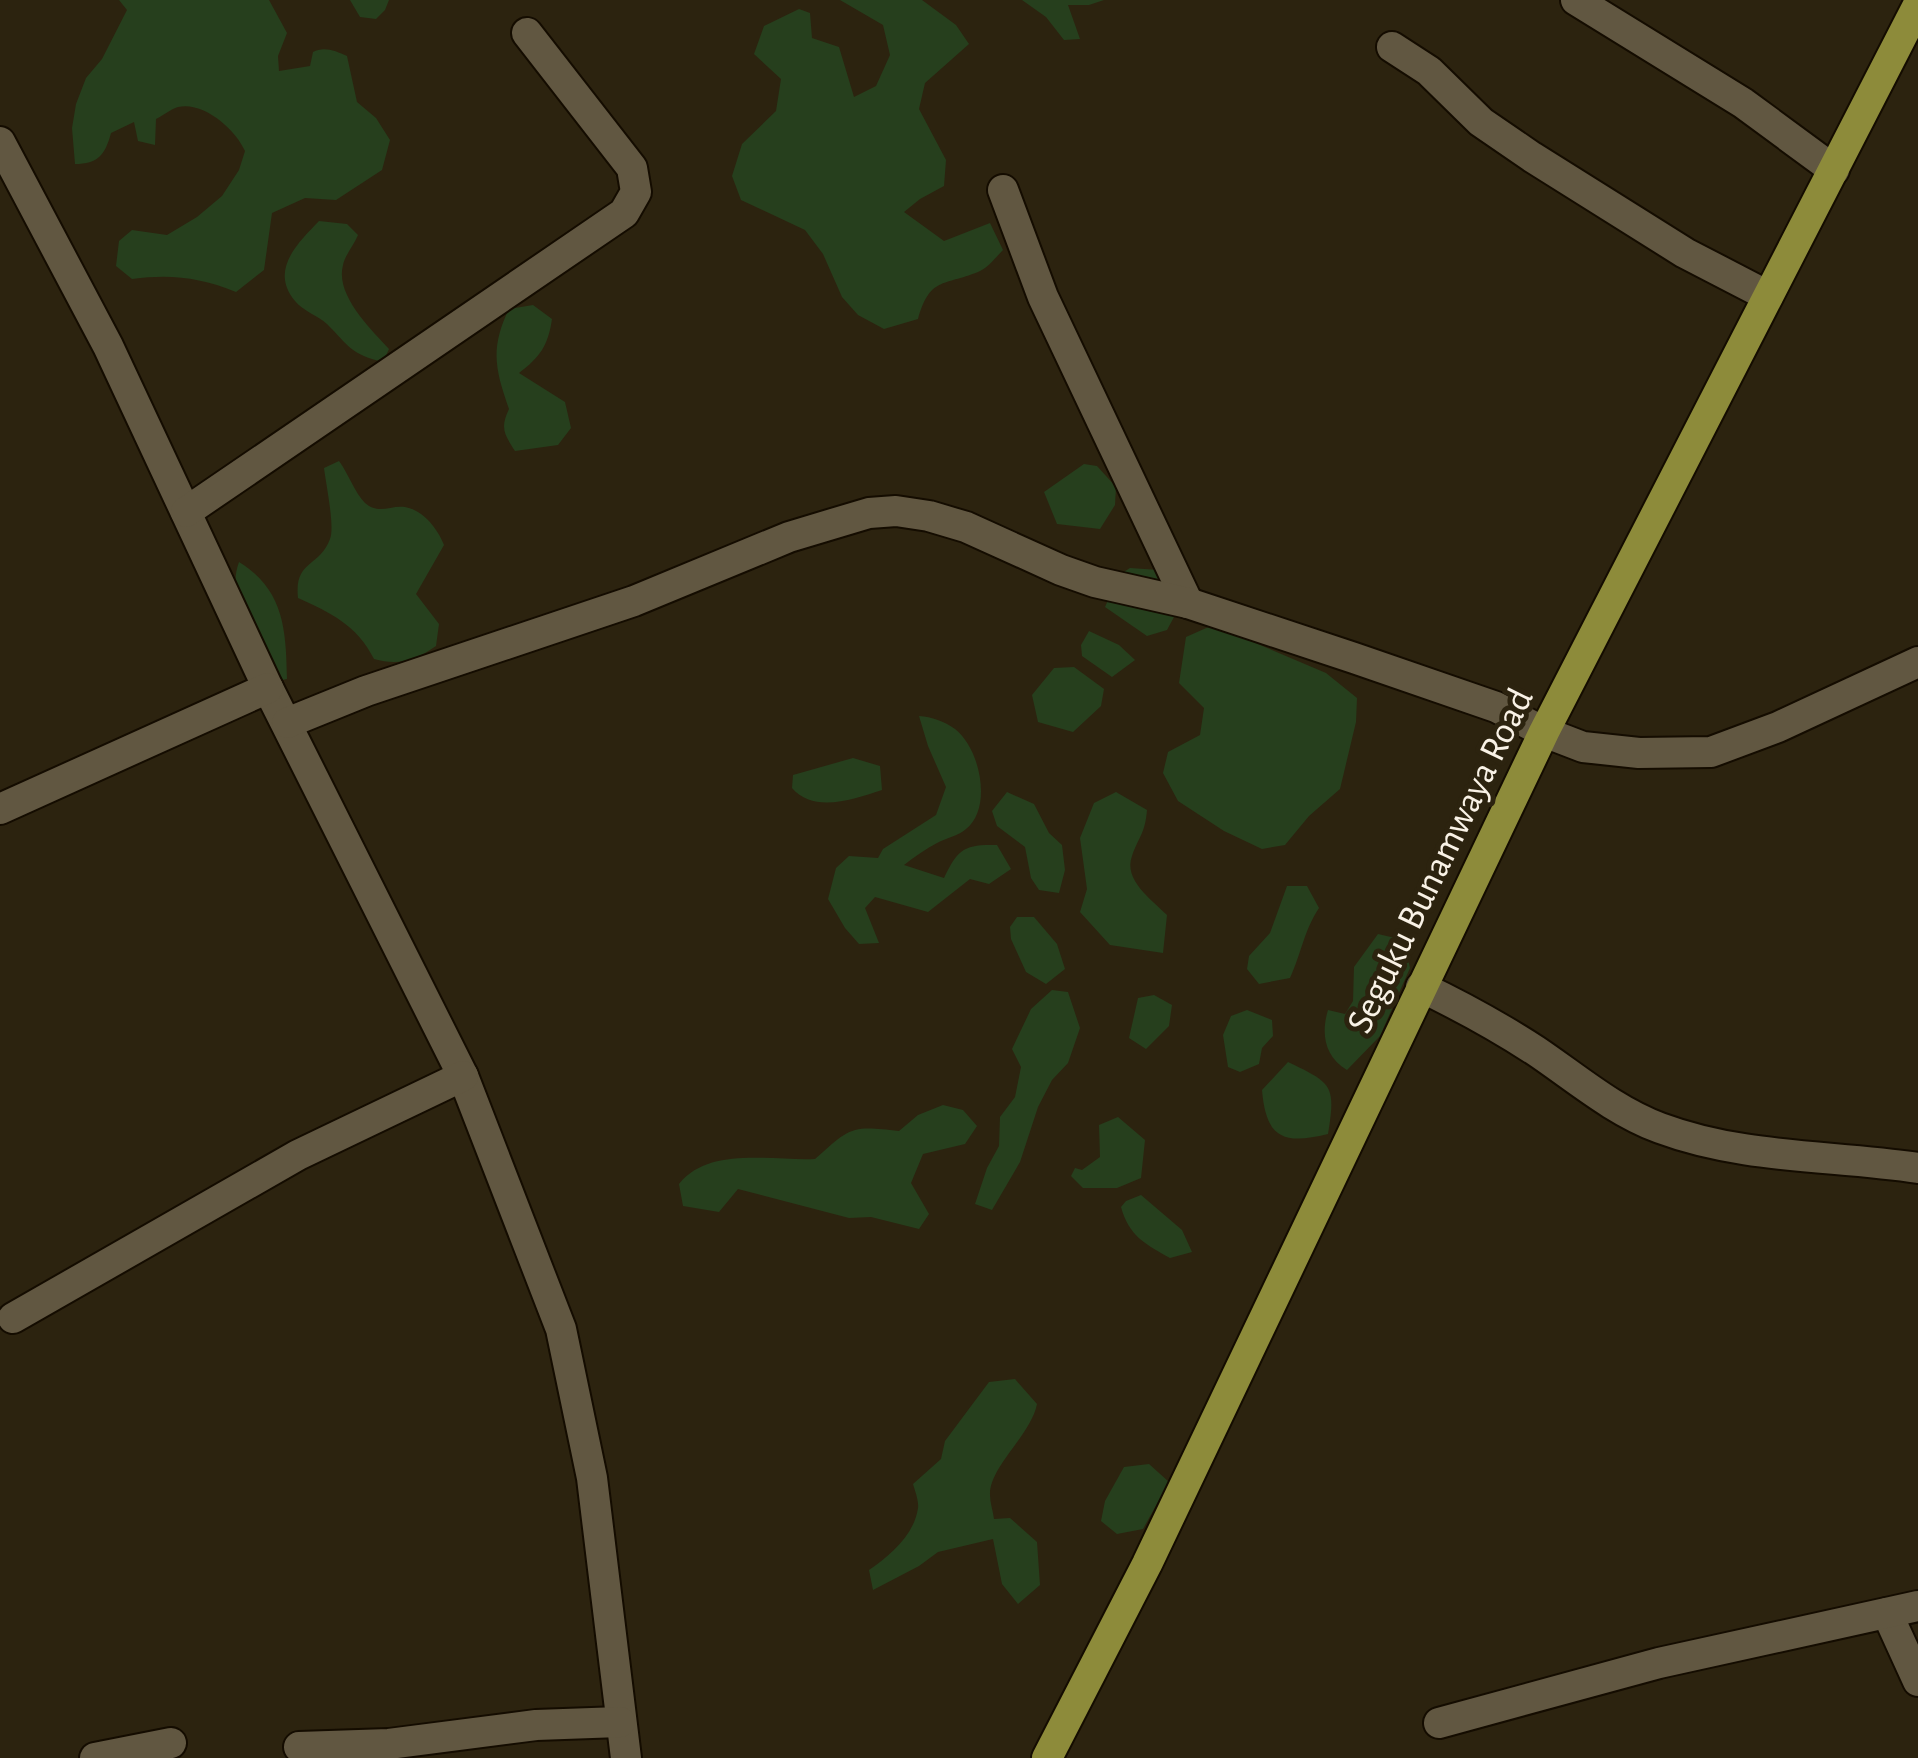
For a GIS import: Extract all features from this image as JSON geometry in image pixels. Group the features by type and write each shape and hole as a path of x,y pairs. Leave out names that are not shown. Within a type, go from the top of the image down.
{"main road":[{"name":"Seguku Bunamwaya Road","path":"1048,1758 1146,1564 1544,732 1918,4"}],"street":[{"path":"1576,0 1743,103 1834,170"},
{"path":"186,512 624,214 636,192 632,168 527,32"},
{"path":"1392,47 1429,72 1482,122 1532,157 1685,253 1768,296"},
{"path":"0,142 108,346 268,688 463,1076 560,1329 592,1478 626,1758"},
{"path":"1003,190 1042,297 1188,603"},
{"path":"287,723 366,691 634,601 790,537 869,513 896,511 966,527 1095,582 1188,603 1496,707 1544,732 1602,749 1711,752 1778,727 1918,662"},
{"path":"0,809 268,688"},
{"path":"1421,987 1486,1020 1613,1104 1656,1126 1708,1143 1758,1152 1918,1168"},
{"path":"12,1318 298,1155 463,1076"},
{"path":"1438,1723 1659,1663 1918,1606"},
{"path":"1888,1613 1918,1681"},
{"path":"299,1747 389,1744 536,1725 620,1722"},
{"path":"95,1758 172,1743"}],"green space":[{"path":"119,0 269,0 287,33 278,56 279,71 310,66 317,50 347,56 357,102 376,118 390,140 382,170 336,200 305,198 272,213 264,270 236,292 184,278 132,279 116,266 119,241 132,230 167,235 222,196 239,170 245,151 218,119 198,108 178,107 156,119 155,145 138,141 134,122 111,133 95,160 75,164 72,128 76,104 86,78 102,59 127,10"},
{"path":"350,0 389,0 376,19 360,17"},
{"path":"840,0 922,0 956,25 969,44 925,83 919,109 946,160 944,186 904,212 944,241 990,223 1003,250 982,270 933,289 918,319 884,329 858,315 842,297 823,254 805,230 741,200 732,176 742,144 776,111 781,79 754,54 764,26 799,9 810,13 812,38 839,47 854,97 876,86 890,55 883,25"},
{"path":"1022,0 1104,0 1068,5 1080,39 1064,40 1046,17"},
{"path":"319,221 347,224 358,235 344,261 344,288 364,322 389,349 383,362 351,348 327,324 298,304 288,290 285,279 289,258"},
{"path":"533,305 552,319 542,350 519,373 565,402 571,428 558,445 515,451 504,431 509,409 500,382 497,347 509,309"},
{"path":"339,461 365,503 380,509 405,507 418,512 434,527 444,545 416,594 439,624 436,646 414,658 399,662 374,659 351,629 298,598 303,570 330,539 331,515 324,468"},
{"path":"1084,464 1097,466 1116,487 1115,505 1100,529 1057,524 1044,492"},
{"path":"239,562 266,585 280,613 287,679 277,681 265,648 241,604 236,584"},
{"path":"1130,568 1159,570 1174,617 1167,630 1147,636 1105,607 1119,575"},
{"path":"1213,625 1326,673 1357,698 1356,722 1340,789 1309,816 1285,845 1262,849 1224,831 1178,801 1163,773 1168,752 1200,735 1204,708 1179,683 1186,637"},
{"path":"1089,631 1119,645 1135,660 1112,677 1082,656 1081,645"},
{"path":"1074,667 1104,689 1101,706 1073,732 1038,722 1032,695 1054,668"},
{"path":"919,716 947,724 964,738 977,763 981,793 974,819 966,829 904,865 944,878 963,850 997,845 1011,869 989,884 970,879 928,912 875,897 865,908 879,943 859,944 828,899 836,868 849,856 878,858 883,849 936,815 946,787"},
{"path":"853,758 880,766 882,790 823,802 811,801 792,788 793,775"},
{"path":"1007,792 1034,804 1049,833 1062,845 1065,870 1059,893 1039,890 1031,878 1025,847 997,826 992,811"},
{"path":"1116,792 1147,810 1130,865 1140,889 1167,915 1163,953 1110,945 1080,912 1087,889 1080,838 1094,803"},
{"path":"1287,886 1307,886 1319,908 1290,978 1259,984 1247,969 1249,956 1270,933"},
{"path":"1017,917 1034,917 1057,944 1065,969 1046,984 1026,972 1011,939 1010,927"},
{"path":"1378,934 1404,940 1410,968 1380,1036 1347,1070 1329,1051 1325,1035 1328,1010 1345,1014 1353,1001 1354,967"},
{"path":"1052,990 1068,992 1080,1028 1068,1063 1052,1080 1038,1107 1020,1162 992,1210 975,1204 999,1146 1000,1117 1015,1097 1021,1067 1012,1049 1031,1009"},
{"path":"1154,995 1172,1005 1169,1026 1146,1049 1129,1038 1138,998"},
{"path":"1247,1010 1272,1020 1273,1036 1262,1048 1259,1064 1240,1072 1228,1067 1223,1035 1231,1016"},
{"path":"1288,1062 1328,1087 1328,1134 1288,1138 1273,1128 1268,1119 1262,1090"},
{"path":"943,1105 963,1110 977,1126 965,1144 923,1154 911,1183 929,1214 919,1229 871,1217 849,1218 738,1189 719,1212 683,1206 679,1184 707,1164 742,1158 815,1159 852,1131 899,1131 918,1115"},
{"path":"1118,1117 1145,1140 1141,1178 1117,1188 1083,1188 1071,1176 1075,1168 1082,1170 1100,1157 1099,1125"},
{"path":"1141,1195 1182,1230 1192,1252 1170,1258 1133,1232 1121,1207"},
{"path":"1015,1379 1037,1404 1027,1427 996,1473 990,1501 994,1519 1010,1518 1037,1542 1040,1585 1018,1604 1002,1584 993,1539 938,1552 873,1590 869,1570 900,1544 916,1518 918,1505 913,1484 941,1459 945,1441 989,1382"},
{"path":"1149,1464 1169,1482 1143,1529 1117,1534 1101,1521 1105,1501 1124,1467"}]}
